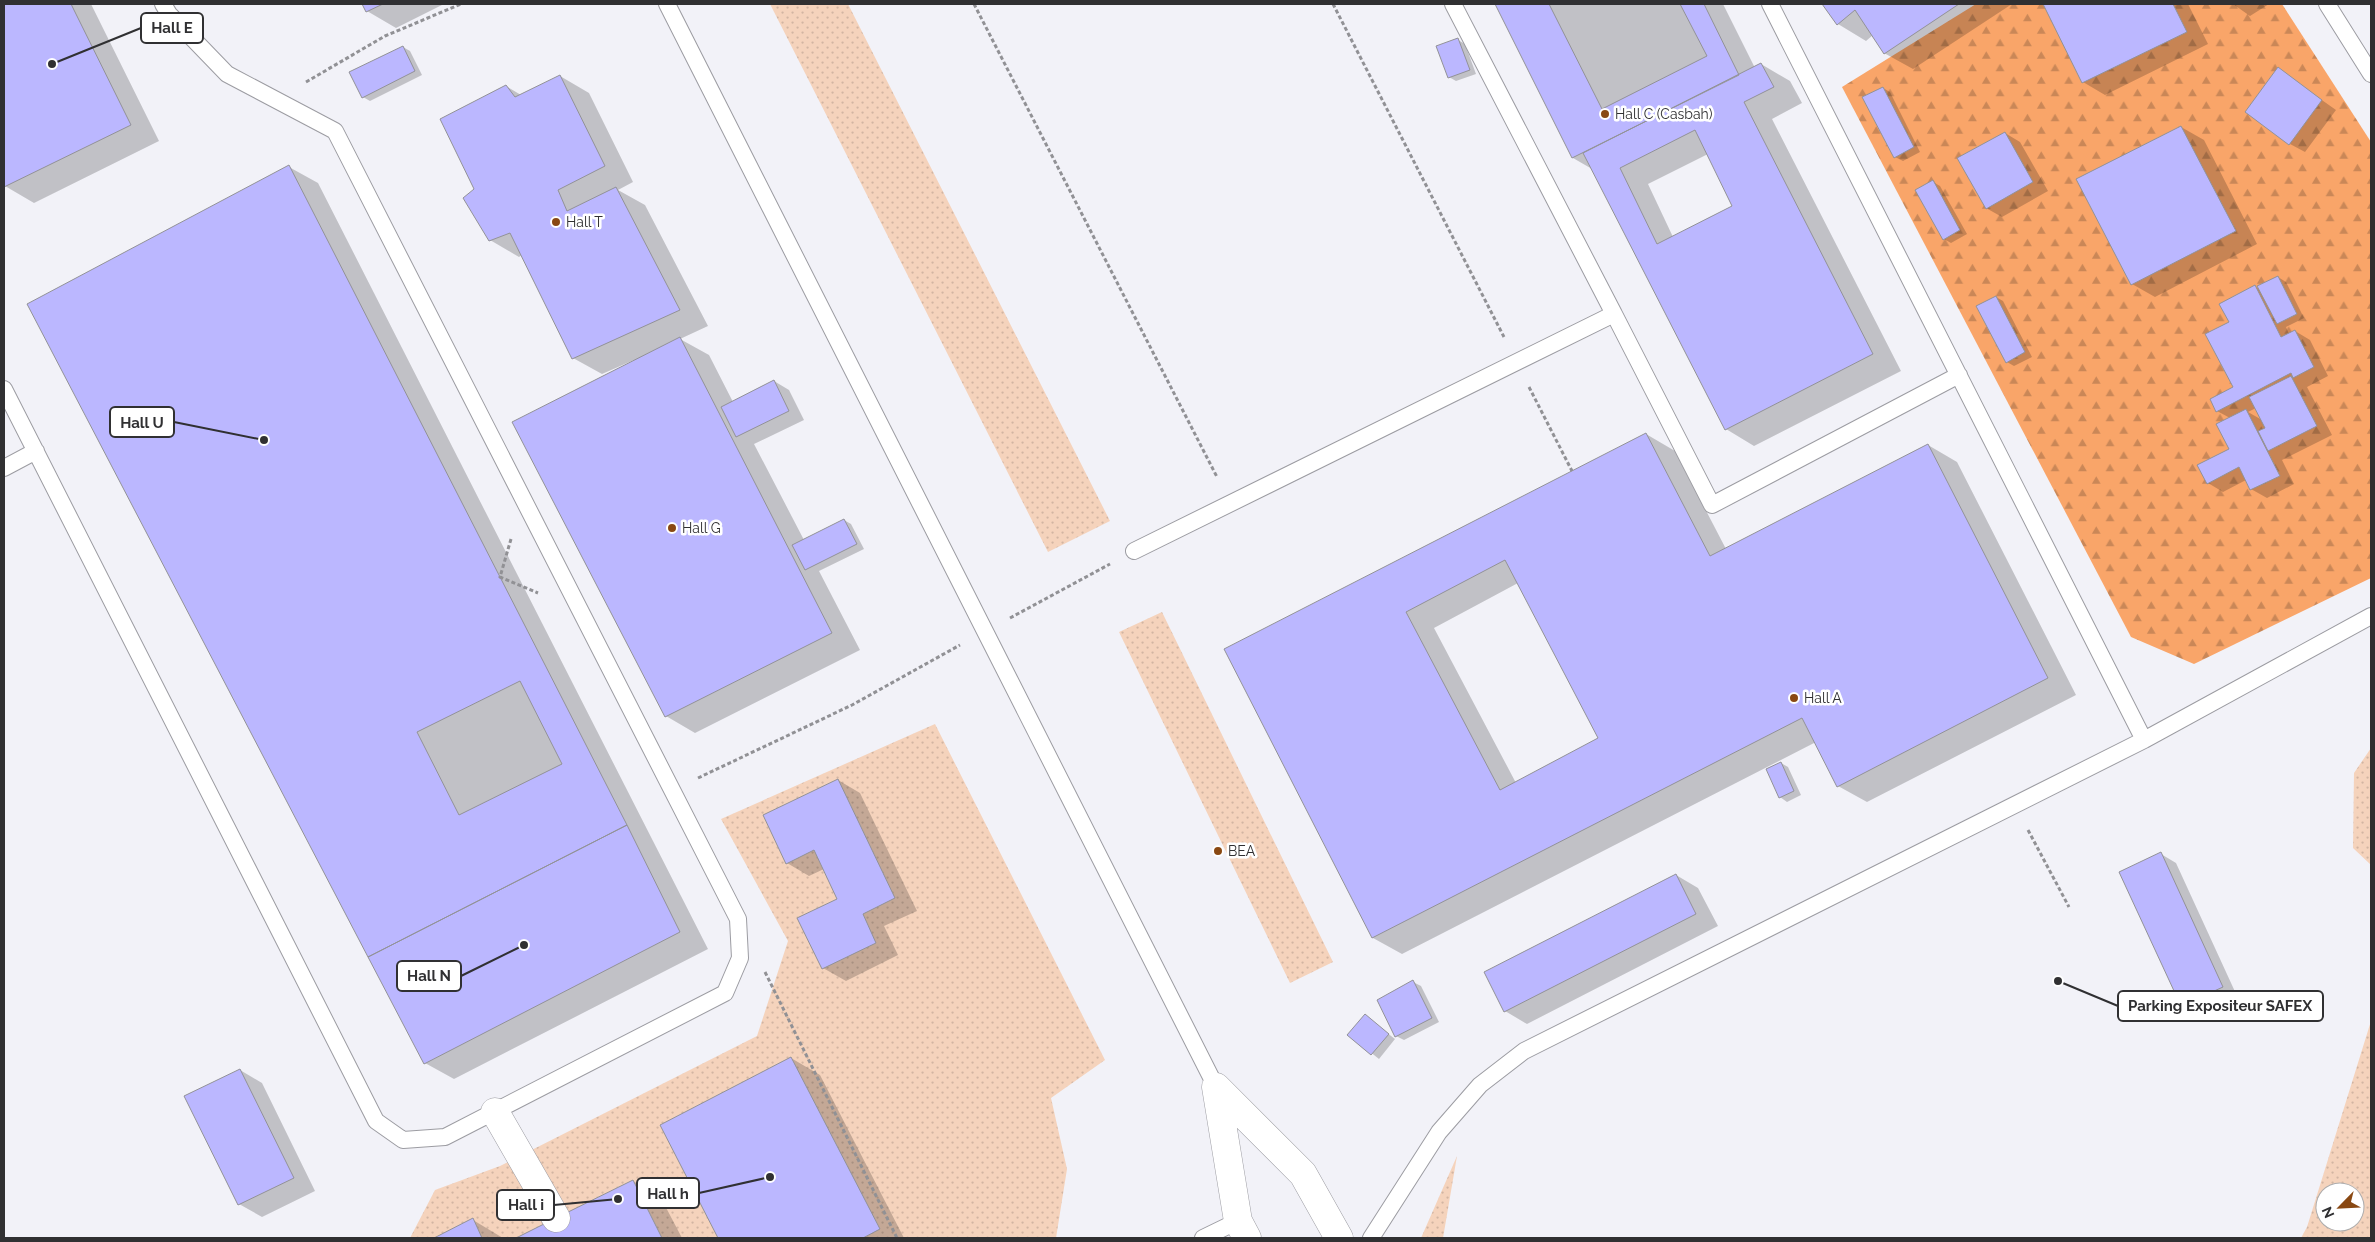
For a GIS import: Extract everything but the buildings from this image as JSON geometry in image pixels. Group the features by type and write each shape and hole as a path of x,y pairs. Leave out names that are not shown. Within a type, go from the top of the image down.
{"street":[{"path":"1216,1087 1303,1174 1339,1238"},
{"path":"1216,1087 1242,1230"},
{"path":"495,1112 556,1218"},
{"path":"1224,1133 1249,1118"}],"lane":[{"path":"4,389 376,1121 403,1140 445,1138 725,993 740,958 738,919 335,131 227,74 169,14 163,4"},
{"path":"667,4 1216,1087"},
{"path":"1453,4 1712,505 1959,375"},
{"path":"1770,4 2144,740"},
{"path":"2328,4 2371,74"},
{"path":"1134,551 1614,314"},
{"path":"4,468 36,451"},
{"path":"1371,1238 1439,1132 1480,1085 1524,1051 2144,740 2371,616"},
{"path":"1203,1238 1242,1230"}],"path":[{"path":"276,100 385,36 461,4"},
{"path":"974,4 1231,504"},
{"path":"1333,4 1572,471"},
{"path":"672,790 852,705 1134,551"},
{"path":"2015,804 2069,907"},
{"path":"738,919 897,1238"}],"shaded area":[{"path":"770,4 848,4 1110,521 1048,552"},
{"path":"1162,612 1333,962 1290,983 1119,632"},
{"path":"935,724 1105,1060 1051,1098 1067,1169 1056,1238 662,1238 633,1180 517,1238 482,1238 473,1219 434,1238 410,1238 435,1190 500,1166 757,1036 788,941 721,819"},
{"path":"2371,748 2371,865 2353,848 2354,773"},
{"path":"2371,1021 2371,1238 2301,1238 2307,1227 2315,1201 2315,1232 2365,1232 2365,1182 2321,1182"},
{"path":"1457,1156 1443,1238 1421,1238"}],"green space":[{"path":"1976,4 2282,4 2371,142 2371,578 2194,664 2131,637 1842,87"}],"place":[{"name":"Hall E","path":"52,64"},
{"name":"Hall C (Casbah)","path":"1605,114"},
{"name":"Hall T","path":"556,222"},
{"name":"Hall U","path":"264,440"},
{"name":"Hall G","path":"672,528"},
{"name":"Hall A","path":"1794,698"},
{"name":"BEA","path":"1218,851"},
{"name":"Hall N","path":"524,945"},
{"name":"Parking Expositeur SAFEX","path":"2058,981"},
{"name":"Hall h","path":"770,1177"},
{"name":"Hall i","path":"618,1199"}]}
